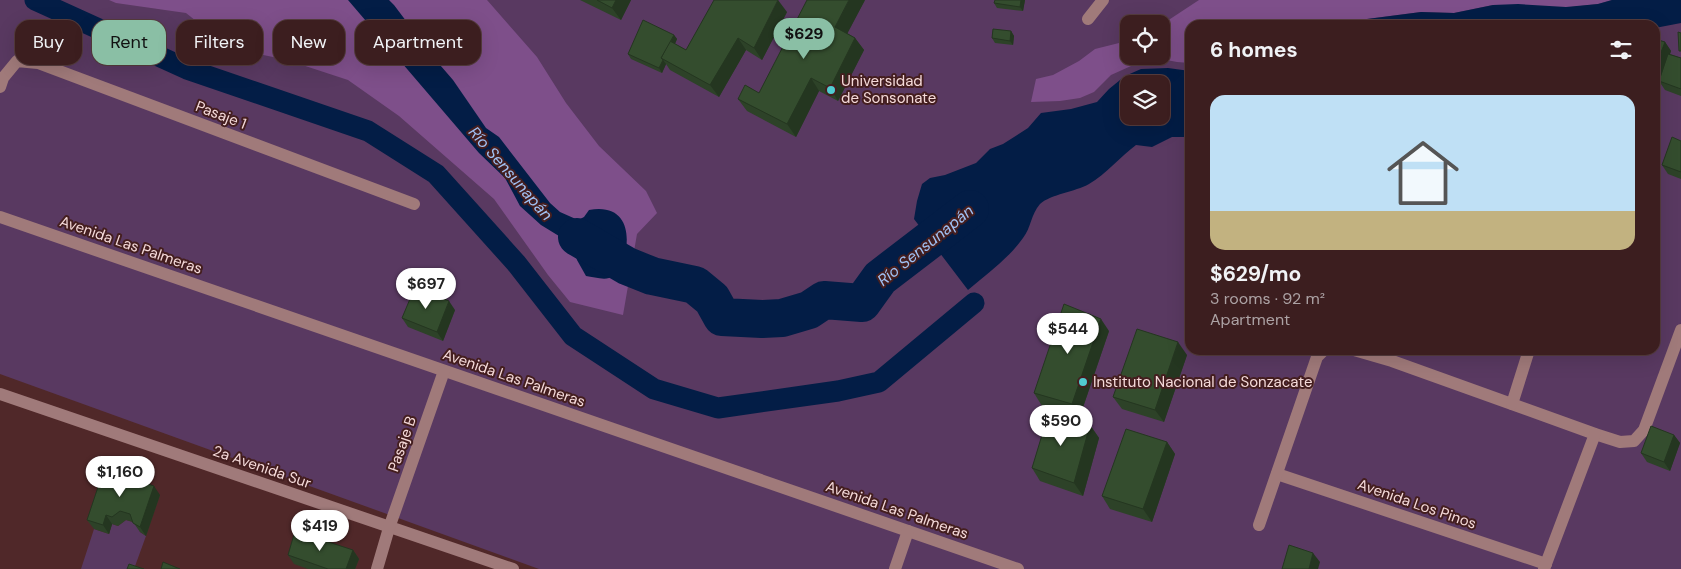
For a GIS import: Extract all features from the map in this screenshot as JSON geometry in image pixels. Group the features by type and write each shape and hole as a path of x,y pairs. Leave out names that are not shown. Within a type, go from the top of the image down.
{"street":[{"path":"1088,19 1103,0"},
{"name":"Pasaje 1","path":"0,87 3,78 17,61 38,63 414,204"},
{"name":"Avenida Las Palmeras","path":"0,217 1018,569"},
{"path":"1394,356 1512,404 1595,434 1620,442 1634,441 1644,430 1681,330"},
{"path":"1259,525 1319,355"},
{"path":"1512,404 1527,355"},
{"name":"Pasaje B","path":"377,569 389,528 444,371"},
{"name":"2a Avenida Sur","path":"0,394 513,569"},
{"path":"1545,567 1595,434"},
{"name":"Avenida Los Pinos","path":"1277,474 1545,567"},
{"path":"895,569 908,531"}],"shaded area":[{"path":"0,0 1681,0 1681,569 539,569 0,374"},
{"path":"109,0 487,0 537,57 566,103 599,146 646,191 657,213 637,234 623,315 570,302 548,275 494,199 399,116 348,80 302,65 345,65 345,20 273,20 273,57 263,55 263,20 195,20 186,13 116,3"},
{"path":"1199,0 1612,0 1598,4 1563,8 1493,5 1454,13 1421,12 1363,20 1185,20 1185,63 1170,61 1170,19"},
{"path":"1119,43 1120,65 1133,65 1111,75 1094,92 1080,98 1031,102 1036,79 1053,75 1079,61 1095,49"},
{"path":"126,520 136,523 140,532 146,536 134,569 81,569 94,529 109,534 112,524 118,526"}],"water":[{"path":"348,0 389,0 405,20 365,20"},
{"path":"1612,0 1681,0 1681,23 1660,27 1660,20 1366,20 1421,12 1454,13 1493,5 1518,4 1566,7 1598,4"},
{"path":"404,65 440,65 453,80 486,128 499,137 550,203 560,212 578,220 584,217 589,210 606,210 618,216 625,226 627,238 626,251 616,273 607,279 586,276 577,260 572,244 541,225 520,206 505,178 479,153"},
{"path":"1168,68 1185,70 1185,137 1172,137 1152,147 1136,145 1089,184 1057,195 1040,204 1026,234 1017,246 997,266 968,290 914,219 922,184 930,178 945,175 976,163 990,149 1003,144 1028,128 1041,113 1071,109 1097,102 1120,80 1120,125 1170,125 1170,75 1127,75 1141,69"}],"building":[{"path":"597,0 616,0 612,8"},
{"path":"714,0 778,0 754,48 738,38 710,85 661,58 670,41 686,50"},
{"path":"807,0 849,0 835,27 855,38 830,88 811,78 787,124 738,99 745,85 759,93"},
{"path":"995,0 1021,0 1020,7 994,3"},
{"path":"643,20 674,35 661,58 663,60 659,68 628,54"},
{"path":"993,29 1011,31 1010,41 992,38"},
{"path":"1678,32 1681,33 1681,51 1679,51"},
{"path":"1660,40 1665,42 1660,55"},
{"path":"1668,54 1681,58 1681,89 1660,81"},
{"path":"1672,137 1681,141 1681,172 1662,165"},
{"path":"415,287 449,301 437,332 402,318"},
{"path":"1064,304 1101,319 1072,404 1034,393"},
{"path":"1137,329 1178,342 1155,410 1113,397"},
{"path":"1049,412 1090,425 1074,483 1032,468"},
{"path":"1651,426 1674,435 1664,462 1641,453"},
{"path":"1126,429 1167,442 1143,509 1102,496"},
{"path":"104,469 154,486 140,527 133,523 130,514 120,511 112,517 106,515 103,525 87,520"},
{"path":"295,531 353,550 346,569 328,569 288,555"},
{"path":"1289,545 1313,553 1309,569 1282,569"},
{"path":"163,562 180,569 161,569"},
{"path":"129,564 144,569 127,569"}],"waterway":[{"path":"35,0 187,69 368,131 436,174 516,263 573,336 654,389 718,408 838,391 879,382 974,303"},
{"name":"Río Sensunapán","path":"577,237 627,266 652,276 695,285 712,299 722,317 782,318 809,310 824,300 862,303 880,278 970,209"}],"place":[{"name":"Universidad de Sonsonate","path":"831,90"},
{"name":"Instituto Nacional de Sonzacate","path":"1083,382"}]}
